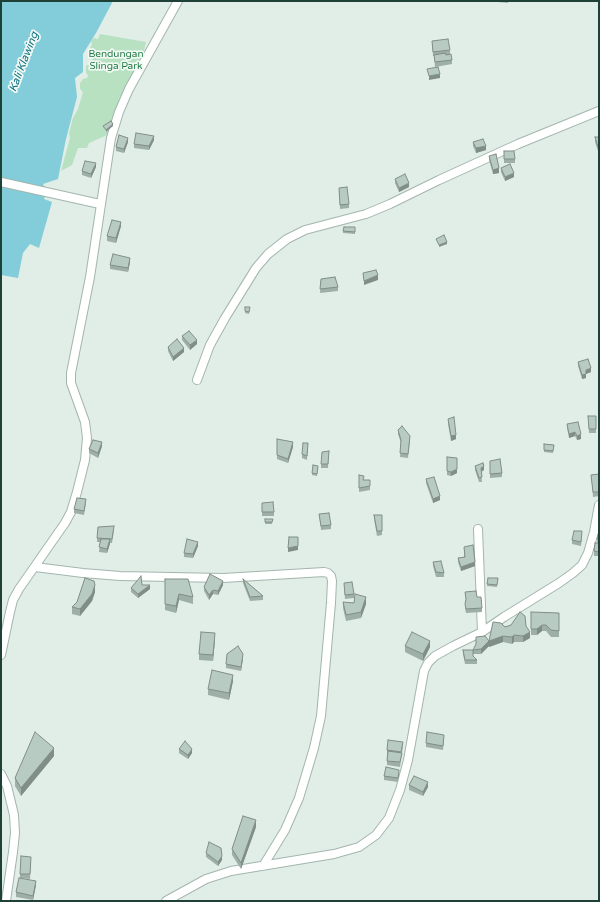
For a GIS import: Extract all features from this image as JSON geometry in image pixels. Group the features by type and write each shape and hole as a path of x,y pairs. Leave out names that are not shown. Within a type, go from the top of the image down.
{"street":[{"path":"1,655 13,600 71,512 85,460 87,438 86,422 72,383 71,373 90,277 97,203 111,138 119,112 129,89 178,1"},
{"path":"197,380 210,345 256,268 268,254 287,239 305,230 366,214 518,144 599,111"},
{"path":"1,182 97,203"},
{"path":"166,901 206,879 231,871 334,854 359,847 376,835 389,818 400,790 408,760 424,671 428,663 435,656 482,632 559,583 582,565 588,553 599,506"},
{"path":"478,529 482,632"},
{"path":"35,567 120,576 223,578 324,572 331,576 331,603 321,716 314,748 299,798 285,830 263,866"},
{"path":"1,774 7,786 15,821 13,852 6,901"}],"green space":[{"name":"Bendungan Slinga Park","path":"100,34 146,42 143,55 119,99 120,101 114,122 110,123 107,135 89,143 87,148 78,148 72,165 61,171 70,138 69,133 73,118 78,109 83,92 80,89 80,83 83,79 87,78 86,66 92,62 93,56 89,50 92,44 91,41 94,38 98,39"}],"water":[{"name":"Kali Klawing","path":"1,1 113,1 83,54 83,72 75,78 77,97 66,139 58,179 43,184 47,192 44,199 52,202 39,248 30,244 23,253 18,278 1,275"}],"building":[{"path":"448,39 450,50 433,52 432,41"},
{"path":"445,53 446,55 451,54 452,60 435,62 434,55"},
{"path":"438,67 440,74 429,76 427,69"},
{"path":"111,121 113,124 106,130 103,126"},
{"path":"136,133 154,136 149,146 134,144"},
{"path":"119,135 128,138 124,149 116,147"},
{"path":"595,137 599,137 599,150"},
{"path":"483,139 486,146 476,148 473,142"},
{"path":"504,151 514,151 515,159 504,159"},
{"path":"496,154 499,168 493,170 489,156"},
{"path":"85,161 96,163 91,174 82,171"},
{"path":"510,164 514,173 505,177 501,168"},
{"path":"405,174 409,183 399,188 395,179"},
{"path":"347,187 349,204 340,205 339,188"},
{"path":"112,220 121,222 116,238 107,236"},
{"path":"344,227 355,227 355,232 343,231"},
{"path":"444,235 447,242 439,245 436,239"},
{"path":"113,254 130,258 128,268 110,265"},
{"path":"376,270 378,275 364,281 363,273"},
{"path":"335,277 338,287 320,289 321,279"},
{"path":"245,307 250,307 249,312 245,311"},
{"path":"189,331 197,340 190,345 182,336"},
{"path":"177,339 184,348 173,357 168,347"},
{"path":"588,359 591,368 586,370 586,374 582,375 578,362"},
{"path":"588,416 596,416 596,429 589,429"},
{"path":"454,417 456,435 451,436 448,419"},
{"path":"578,422 581,434 577,436 575,432 569,434 567,424"},
{"path":"402,426 410,436 408,454 400,453 401,440 398,430"},
{"path":"277,439 293,442 288,459 277,455"},
{"path":"93,440 102,442 98,453 89,449"},
{"path":"303,443 308,443 307,456 302,454"},
{"path":"544,444 554,445 553,451 544,450"},
{"path":"329,451 328,464 321,464 322,452"},
{"path":"447,457 457,458 457,469 451,472 447,471"},
{"path":"500,459 502,473 490,474 490,461"},
{"path":"483,463 484,466 481,468 482,477 479,478 475,466"},
{"path":"313,465 318,466 317,474 312,473"},
{"path":"599,474 599,492 593,492 591,475"},
{"path":"359,475 364,476 363,480 370,480 370,486 359,488"},
{"path":"434,477 440,496 433,499 426,479"},
{"path":"77,498 86,499 84,511 74,509"},
{"path":"273,502 274,512 262,512 262,503"},
{"path":"329,513 331,525 321,526 319,514"},
{"path":"374,515 382,515 382,531 377,531"},
{"path":"265,519 273,519 272,522 265,522"},
{"path":"114,526 112,539 97,538 98,527"},
{"path":"574,531 582,531 581,542 572,540"},
{"path":"289,537 298,537 298,546 288,548"},
{"path":"101,539 110,539 107,549 99,547"},
{"path":"187,539 198,542 193,554 184,553"},
{"path":"595,543 599,543 599,552 594,551"},
{"path":"473,545 475,562 461,567 458,558 465,557 464,547"},
{"path":"441,561 444,573 436,572 433,562"},
{"path":"210,574 223,581 218,591 213,590 209,595 204,587"},
{"path":"141,576 142,585 150,585 138,594 131,588"},
{"path":"85,578 94,581 95,585 92,594 80,609 72,607 77,602"},
{"path":"488,578 498,578 497,585 487,584"},
{"path":"165,579 188,579 193,597 179,594 176,606 165,604"},
{"path":"243,579 263,596 250,597"},
{"path":"352,582 354,594 345,595 344,583"},
{"path":"476,591 477,597 481,597 482,608 466,609 465,592"},
{"path":"355,594 366,597 361,612 346,615 343,602 354,603"},
{"path":"520,612 525,616 526,626 530,632 523,636 503,636 489,641 493,622 501,623 505,627 511,625"},
{"path":"531,612 559,613 559,631 551,630 546,625 542,625 537,629 531,629"},
{"path":"201,632 215,633 213,655 199,654"},
{"path":"412,632 430,641 423,654 405,646"},
{"path":"485,636 489,641 481,649 473,650 476,644 476,637"},
{"path":"238,646 243,654 241,667 226,664 227,654"},
{"path":"463,650 473,650 473,656 477,660 465,660"},
{"path":"212,670 233,675 229,693 208,689"},
{"path":"35,732 54,748 21,788 15,778"},
{"path":"427,732 444,735 443,746 426,743"},
{"path":"388,740 403,742 401,752 387,750"},
{"path":"185,741 192,749 188,755 179,749"},
{"path":"388,751 402,753 400,762 387,761"},
{"path":"386,767 399,770 398,778 384,776"},
{"path":"414,776 428,782 423,792 409,785"},
{"path":"243,816 256,820 241,863 232,849"},
{"path":"209,842 221,848 222,856 218,862 206,853"},
{"path":"21,856 31,857 30,874 20,874"},
{"path":"19,878 36,881 33,896 16,892"}]}
